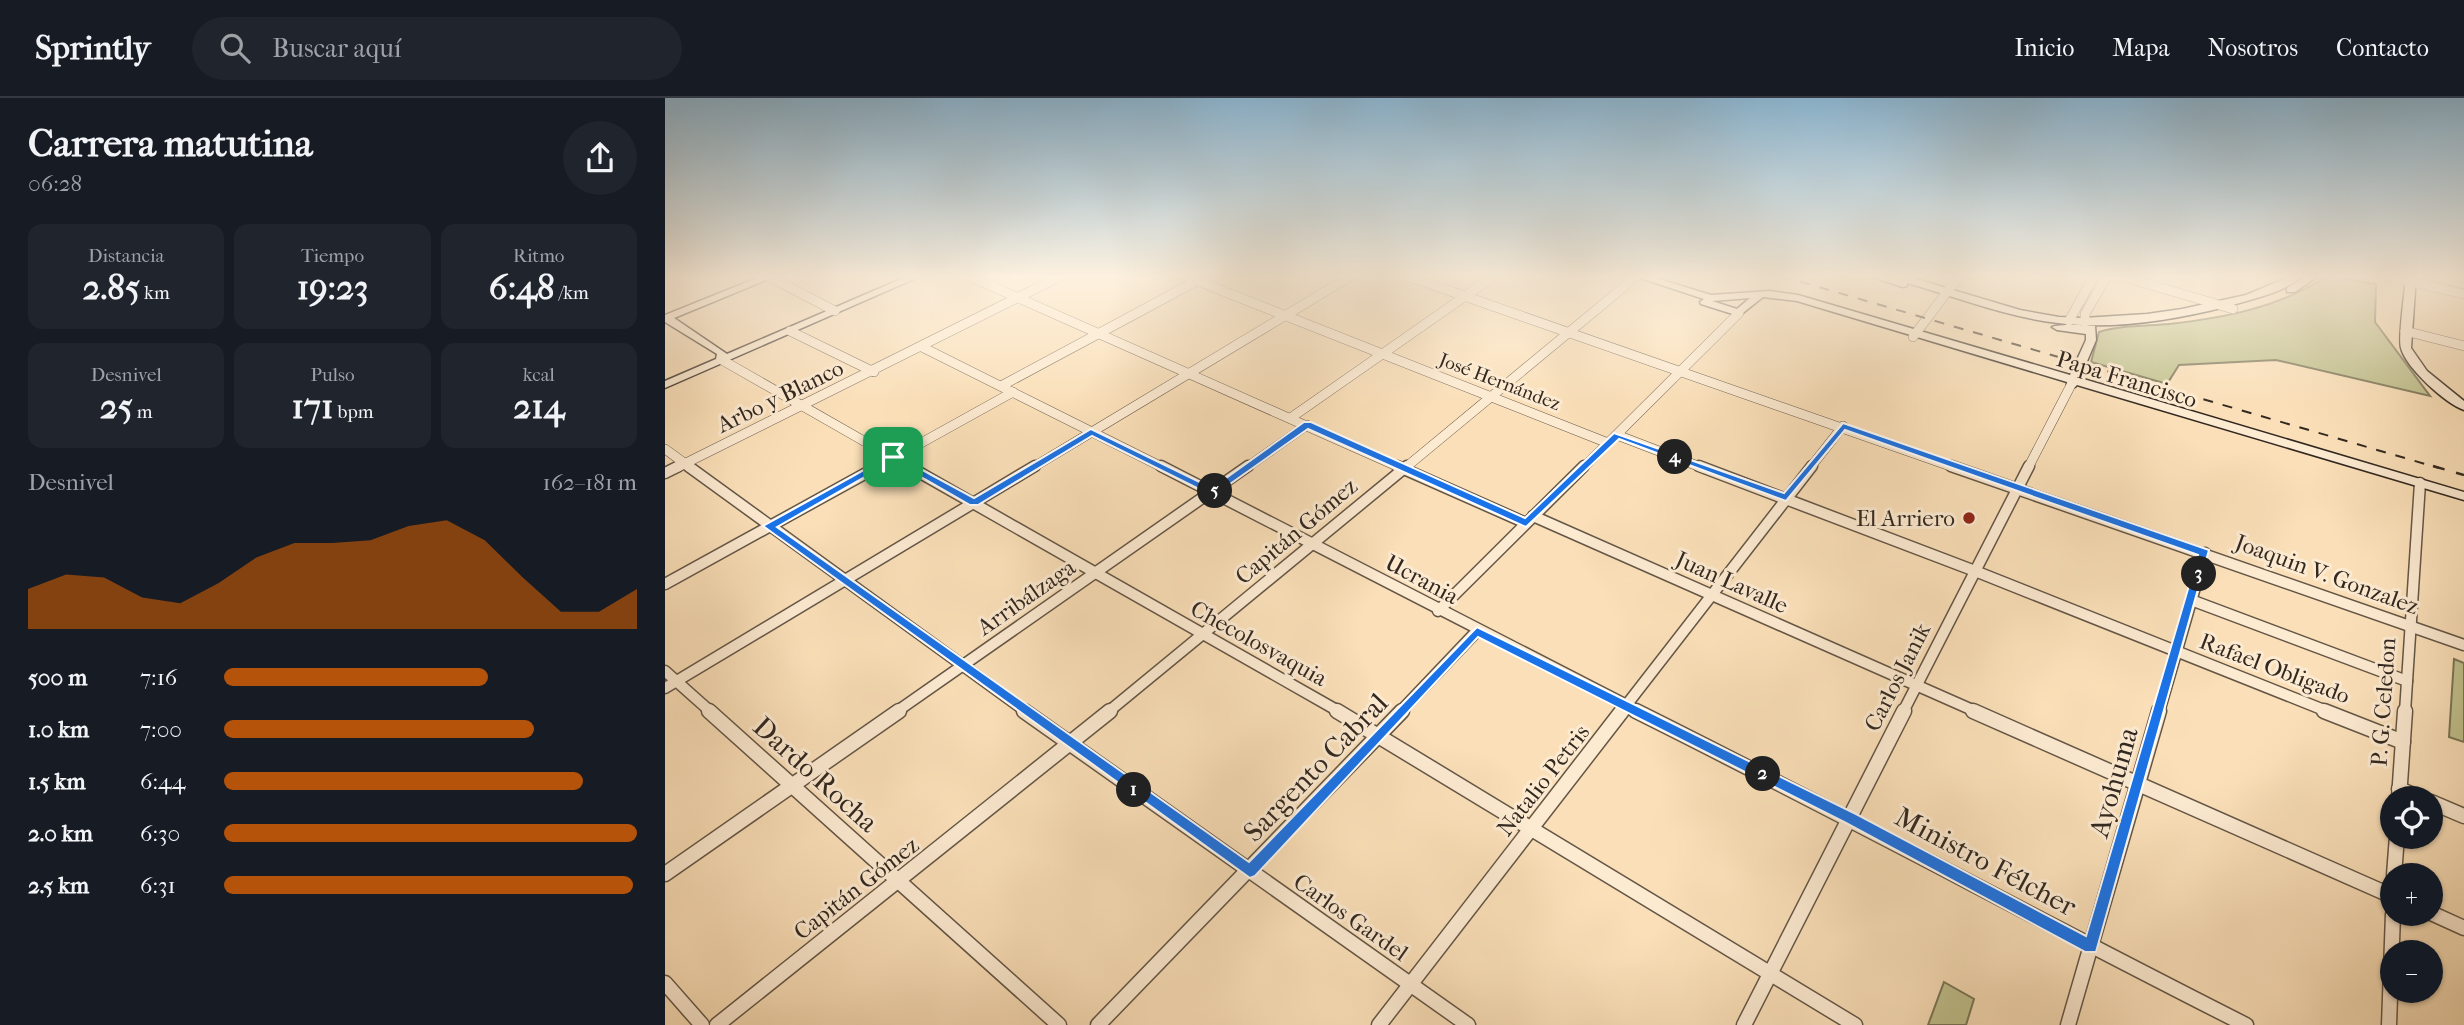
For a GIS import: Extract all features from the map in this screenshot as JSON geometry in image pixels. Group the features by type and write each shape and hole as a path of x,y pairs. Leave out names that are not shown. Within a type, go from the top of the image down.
{"main road":[{"path":"667,319 722,353 722,360"},
{"path":"665,385 816,319"},
{"name":"Papa Francisco","path":"1861,319 2420,486 2464,502"},
{"path":"2046,319 2088,327 2142,319"},
{"path":"2406,319 2405,334 2410,357 2433,383 2464,406"},
{"path":"2072,326 2084,339 2087,347"},
{"name":"Carlos Janik","path":"2072,382 2091,340 2088,327"},
{"name":"Papa Francisco","path":"2420,486 2464,496"}],"street":[{"name":"Arbo y Blanco","path":"665,473 922,348 931,338 971,319"},
{"name":"Juan Lavalle","path":"1068,319 1307,425 1915,684 2380,891"},
{"path":"1001,386 1125,319"},
{"path":"671,685 1280,319"},
{"name":"José Hernández","path":"1293,319 1608,443"},
{"path":"1292,418 1432,319"},
{"name":"Joaquin V. Gonzalez","path":"1532,319 2464,645"},
{"name":"Capitán Gómez","path":"717,1025 1070,744 1584,319"},
{"path":"1438,611 1733,319"},
{"path":"1915,335 1926,319"},
{"path":"2072,326 2075,319"},
{"path":"2086,319 2088,327"},
{"path":"790,331 874,372"},
{"path":"2405,334 2464,349"},
{"path":"922,348 1013,392"},
{"name":"Checolosvaquia","path":"722,360 801,407 974,502 1202,636 1380,735 1531,830 1855,1025"},
{"name":"Carlos Janik","path":"1744,1025 1851,818 1915,684 2072,382"},
{"path":"665,584 1013,392"},
{"name":"Ucrania","path":"1013,392 1314,544 1477,631 1851,818"},
{"name":"Arribálzaga","path":"665,874 1307,425"},
{"name":"Natalio Petris","path":"1379,1025 1627,706 1708,595 1843,426"},
{"path":"1617,435 1975,571"},
{"name":"Carlos Gardel","path":"665,449 1070,744 1468,1025"},
{"name":"P. G. Celedon","path":"2400,786 2420,486"},
{"name":"Ayohuma","path":"2068,1025 2205,553"},
{"name":"Rafael Obligado","path":"1975,571 2403,742"},
{"path":"2191,600 2407,681"},
{"name":"Sargento Cabral","path":"1098,1025 1250,871 1477,631"},
{"name":"Dardo Rocha","path":"665,671 671,685 900,880 1059,1025"},
{"path":"2443,807 2464,816"},
{"name":"Ministro Félcher","path":"1851,818 2091,947 2246,1025"},
{"path":"2443,918 2464,928"},
{"path":"2389,1025 2393,926"},
{"path":"665,984 702,1025"}],"green space":[{"path":"2375,319 2430,396 2276,360 2179,365 2167,384 2091,362 2099,332 2190,321"},
{"path":"2454,659 2464,663 2464,742 2449,737"},
{"path":"1944,982 1974,999 1966,1025 1928,1025"}],"railway":[{"path":"1929,319 2439,468"},
{"path":"2433,466 2464,475"}],"place":[{"name":"El Arriero","path":"1969,518"}],"route":[{"path":"1307,425 1406,467 1526,523 1617,435 1786,498 1843,426 2205,553 2091,947 1851,818 1477,631 1250,871 769,526 893,457 974,502 1091,432 1213,492 1307,425"}]}
